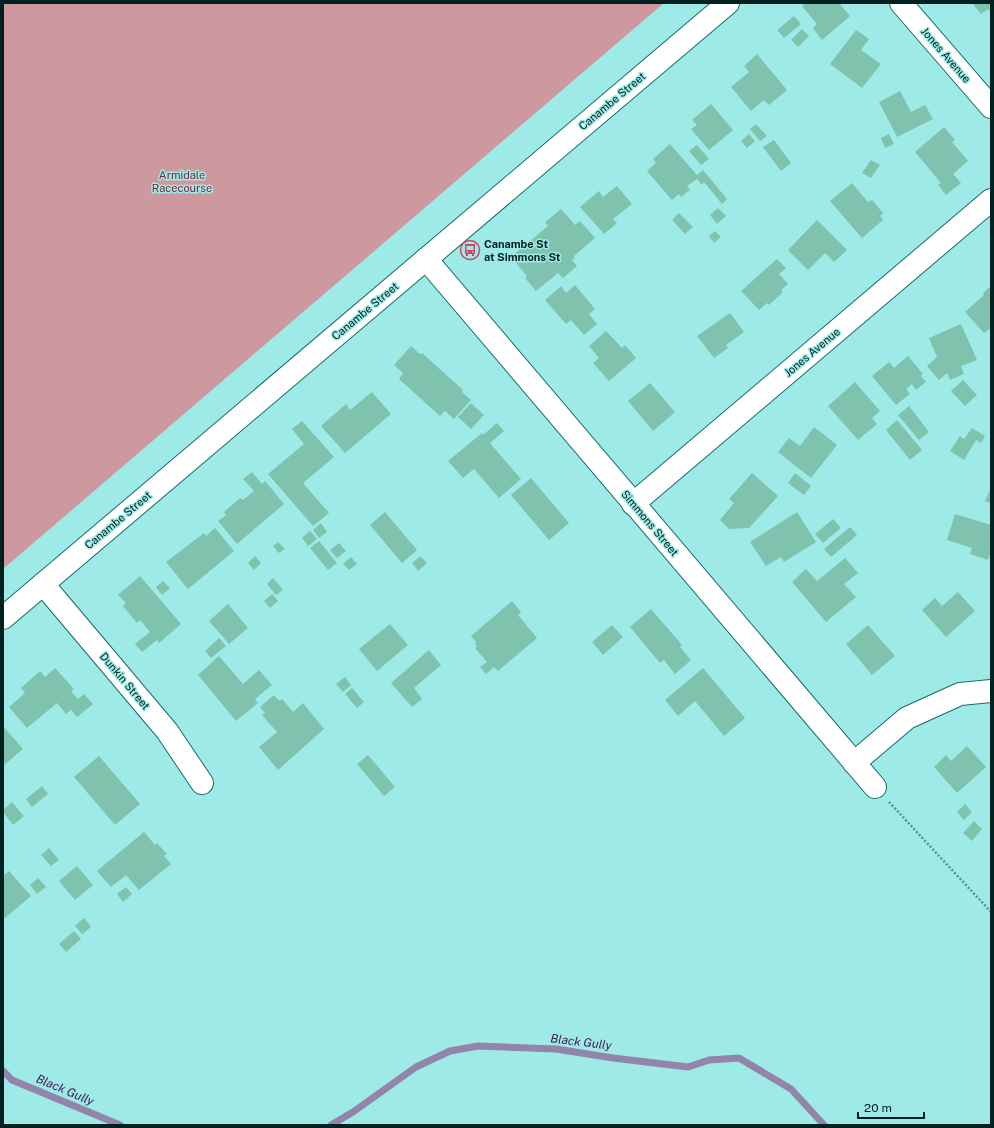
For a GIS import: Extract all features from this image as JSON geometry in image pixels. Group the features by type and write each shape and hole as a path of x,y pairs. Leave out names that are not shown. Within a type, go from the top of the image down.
{"street":[{"name":"Canambe Street","path":"3,618 728,3"},
{"name":"Jones Avenue","path":"902,3 991,107"},
{"name":"Jones Avenue","path":"633,504 991,200"},
{"name":"Simmons Street","path":"426,260 875,787"},
{"name":"Dunkin Street","path":"43,584 167,731 202,783"},
{"path":"854,763 907,718 960,694 991,691"}],"path":[{"path":"875,787 991,912"}],"green space":[{"name":"Armidale Racecourse","path":"3,3 664,3 3,569"}],"building":[{"path":"806,3 839,3 850,16 822,40 813,28 817,24 802,6"},
{"path":"972,3 991,3 991,13 988,9 981,14"},
{"path":"794,16 801,24 784,38 777,30"},
{"path":"802,29 809,36 798,47 791,40"},
{"path":"856,30 869,39 861,50 881,64 862,88 830,64"},
{"path":"757,54 787,90 769,105 764,100 751,111 731,87 749,72 744,66"},
{"path":"900,91 911,112 925,105 933,119 897,137 879,102"},
{"path":"711,104 733,130 709,150 691,129 697,125 692,120"},
{"path":"756,124 767,136 760,141 750,129"},
{"path":"944,127 955,140 952,142 968,161 953,174 961,183 946,195 938,185 941,183 915,152"},
{"path":"749,134 755,141 747,148 741,141"},
{"path":"889,134 894,144 885,148 881,138"},
{"path":"774,140 791,163 781,171 763,147"},
{"path":"670,144 697,175 703,170 727,199 722,204 704,182 702,185 697,179 687,186 690,190 681,197 679,194 672,200 647,171 656,163 653,159"},
{"path":"697,145 709,159 701,165 689,151"},
{"path":"871,160 880,165 871,178 862,173"},
{"path":"852,183 868,202 872,200 883,213 880,216 883,220 862,238 830,201"},
{"path":"617,186 632,204 613,219 617,223 604,234 580,207 599,191 603,197"},
{"path":"718,208 726,216 717,224 710,215"},
{"path":"561,209 575,225 580,221 595,238 574,256 575,258 572,260 577,266 563,278 558,273 536,291 525,278 527,276 511,257 548,226 545,222"},
{"path":"679,213 693,227 685,234 672,220"},
{"path":"817,220 847,250 834,262 825,253 808,270 788,250"},
{"path":"715,231 721,237 714,243 709,236"},
{"path":"777,259 786,268 779,274 788,284 781,290 783,292 769,305 767,303 759,310 741,291"},
{"path":"575,285 595,309 589,314 597,324 584,335 571,320 566,324 545,300 561,286 566,293"},
{"path":"991,286 991,328 984,333 965,312 984,295 983,293"},
{"path":"730,313 744,332 726,345 728,348 714,358 697,336"},
{"path":"961,324 977,360 961,366 964,374 950,380 947,373 939,380 927,366 937,357 929,338"},
{"path":"606,331 622,348 625,345 636,358 609,381 593,363 599,358 589,346"},
{"path":"411,346 420,354 422,353 463,390 462,392 471,400 454,419 445,411 440,416 399,379 403,373 394,365"},
{"path":"908,356 923,374 921,376 926,382 916,390 912,384 906,389 910,394 896,405 872,376 889,362 894,368"},
{"path":"963,380 977,395 965,406 951,391"},
{"path":"855,382 880,411 872,418 877,424 858,440 828,406"},
{"path":"650,383 675,412 653,431 628,401"},
{"path":"372,392 391,414 345,453 321,426 346,404 350,410"},
{"path":"471,403 484,415 471,429 458,417"},
{"path":"909,406 929,432 919,440 898,415"},
{"path":"897,420 922,450 910,460 886,430"},
{"path":"302,421 334,457 303,483 329,513 313,526 268,474 304,444 292,429"},
{"path":"497,423 504,431 490,443 521,479 499,498 474,469 463,478 448,461 482,433 483,435"},
{"path":"814,427 837,445 811,478 778,452 789,438 800,446"},
{"path":"972,428 985,436 981,443 976,440 964,460 950,451 960,436 964,439"},
{"path":"252,472 262,484 265,481 284,504 237,544 218,521 226,515 224,512 240,498 243,500 254,491 243,479"},
{"path":"752,473 778,496 749,528 729,529 720,520 734,503 729,499"},
{"path":"795,473 811,486 804,495 788,483"},
{"path":"531,478 569,523 549,540 511,495"},
{"path":"991,488 991,503 985,501"},
{"path":"385,512 417,550 402,563 370,525"},
{"path":"797,512 816,542 784,562 781,557 766,566 750,542"},
{"path":"955,514 991,525 991,552 988,560 970,554 972,548 947,540"},
{"path":"833,519 841,528 823,543 815,534"},
{"path":"321,523 327,532 319,538 313,530"},
{"path":"850,527 857,535 831,557 824,549"},
{"path":"215,528 234,551 188,589 166,562 204,533 206,536"},
{"path":"310,531 317,539 308,546 302,538"},
{"path":"319,541 337,563 328,570 310,548"},
{"path":"278,542 285,549 279,553 273,546"},
{"path":"339,543 346,551 337,558 330,550"},
{"path":"255,556 261,563 254,570 248,563"},
{"path":"420,556 427,563 418,571 412,563"},
{"path":"351,557 357,564 349,570 343,564"},
{"path":"845,558 858,573 844,584 856,597 826,622 792,582 806,569 817,581"},
{"path":"140,576 181,624 159,643 157,640 142,652 135,644 150,632 140,620 137,623 123,606 126,603 118,595"},
{"path":"273,578 283,590 276,595 267,584"},
{"path":"163,581 170,588 162,595 156,587"},
{"path":"958,592 975,611 946,637 922,610 935,598 942,606"},
{"path":"272,594 278,601 270,608 264,601"},
{"path":"512,601 521,612 518,615 537,638 498,671 494,667 486,674 480,667 487,662 475,648 477,647 475,644 476,642 471,636"},
{"path":"228,604 248,628 229,644 209,621"},
{"path":"651,609 682,645 680,647 691,660 675,674 664,660 660,663 630,627"},
{"path":"390,624 408,645 377,671 359,649"},
{"path":"612,625 623,637 603,655 592,642"},
{"path":"868,625 895,656 872,675 846,644"},
{"path":"219,638 226,646 211,658 205,651"},
{"path":"429,650 441,665 414,688 422,699 412,707 391,683"},
{"path":"219,656 243,684 259,670 272,685 255,699 258,703 236,721 198,675"},
{"path":"55,668 74,689 71,691 78,699 84,694 93,704 77,717 71,710 66,714 57,703 27,728 9,707 25,693 21,688 40,671 45,677"},
{"path":"703,668 745,718 724,736 695,701 678,716 665,700"},
{"path":"345,677 351,685 343,692 336,684"},
{"path":"352,688 364,702 357,708 345,694"},
{"path":"274,695 279,701 282,699 293,712 303,703 324,729 278,770 259,747 277,732 262,715 265,713 260,707"},
{"path":"3,726 23,749 3,766"},
{"path":"967,746 986,767 957,793 934,767 946,755 951,761"},
{"path":"368,755 395,787 384,796 357,764"},
{"path":"99,756 140,804 115,825 74,777"},
{"path":"42,786 48,794 32,807 26,799"},
{"path":"12,802 24,816 13,825 3,812 3,810"},
{"path":"965,804 972,812 964,820 957,812"},
{"path":"974,821 982,829 972,841 963,833"},
{"path":"144,832 155,845 157,843 167,854 164,856 171,864 139,890 126,875 111,887 97,871"},
{"path":"49,848 59,860 51,866 41,855"},
{"path":"77,866 93,885 75,900 59,881"},
{"path":"9,871 31,896 5,918 3,916 3,876"},
{"path":"38,878 46,887 37,894 30,885"},
{"path":"126,887 132,894 123,902 117,894"},
{"path":"84,918 91,927 82,934 75,926"},
{"path":"74,931 81,939 66,952 59,944"}],"waterway":[{"name":"Black Gully","path":"331,1125 353,1112 416,1067 450,1051 478,1046 556,1049 613,1058 688,1067 709,1060 739,1058 791,1089 824,1125"},
{"name":"Black Gully","path":"3,1071 12,1080 120,1125"}],"place":[{"name":"Canambe St at Simmons St","path":"470,250"}]}
